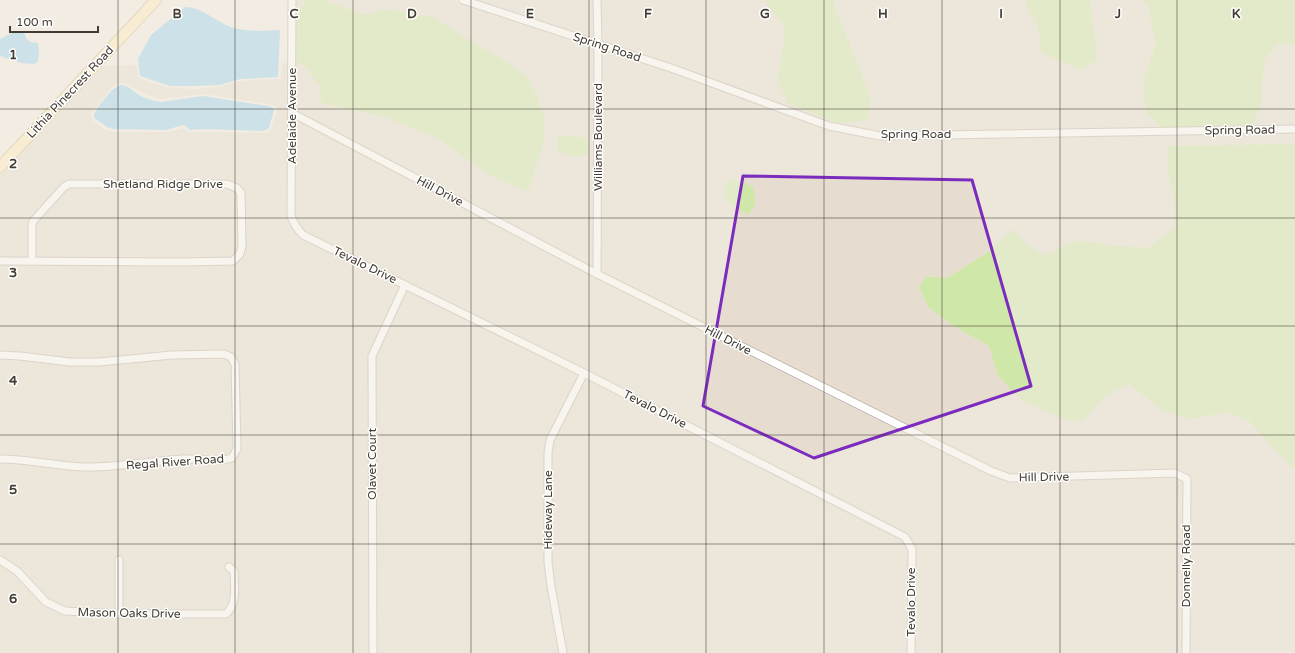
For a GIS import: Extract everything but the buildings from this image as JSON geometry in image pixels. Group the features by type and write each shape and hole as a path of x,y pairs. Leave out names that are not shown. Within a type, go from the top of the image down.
{"main road":[{"name":"Lithia Pinecrest Road","path":"0,167 156,0"}],"street":[{"name":"Adelaide Avenue","path":"292,0 291,216 298,231"},
{"name":"Spring Road","path":"463,0 719,85 830,126 880,136 1295,129"},
{"name":"Williams Boulevard","path":"597,0 597,274"},
{"name":"Hill Drive","path":"292,113 597,274 997,473 1010,478 1175,474 1187,479"},
{"name":"Shetland Ridge Drive","path":"0,261 233,262 240,254 242,246 241,193 237,188 227,184 69,184 64,187 33,221 32,261"},
{"name":"Tevalo Drive","path":"298,231 303,235 584,373 905,537 912,549 911,653"},
{"name":"Olavet Court","path":"373,651 372,356 405,285"},
{"name":"Regal River Road","path":"0,355 84,362 121,361 172,355 224,354 230,357 235,364 237,449 232,458 223,461 186,459 109,467 81,467 20,459 0,459"},
{"name":"Hideway Lane","path":"563,653 548,562 548,453 550,440 584,373"},
{"name":"Donnelly Road","path":"1186,653 1187,479"},
{"name":"Mason Oaks Drive","path":"0,560 17,571 46,602 65,612 119,614 226,614 231,609 235,600 234,571 229,567"},
{"path":"119,560 119,614"}],"highlighted area":[{"path":"743,176 972,180 1031,386 814,458 703,406"}],"shaded area":[{"path":"295,0 307,0 295,14"},
{"path":"324,0 453,0 595,46 593,269 295,111 295,62 304,66 321,86 321,103 384,117 439,139 489,175 528,192 544,143 529,78 507,62 477,45 386,9 364,15","holes":["558,135 589,144 587,155 557,148"]},
{"path":"472,0 594,0 595,39 494,7"},
{"path":"601,0 764,0 785,28 777,79 871,98 834,4 834,0 1027,0 1027,5 1038,28 1041,53 1082,70 1096,61 1096,44 1090,0 1143,0 1148,7 1156,44 1143,81 1159,128 881,133 830,123 734,87 602,41"},
{"path":"1278,43 1295,45 1295,126 1253,126 1261,105 1265,60"},
{"path":"602,48 732,93 828,129 880,139 1295,132 1295,144 1167,146 1168,174 1174,199 1175,228 1147,248 1109,245 1076,240 1046,255 1029,246 1012,230 988,252 947,278 928,276 919,287 928,307 953,326 989,346 997,374 1083,421 1105,396 1129,384 1160,409 1190,420 1226,412 1248,420 1273,448 1295,469 1295,652 1189,652 1190,476 1011,475 992,468 600,272"},
{"path":"288,62 288,216 292,228 298,235 401,286 368,356 369,653 0,653 0,563 15,573 43,604 65,614 228,616 234,610 238,600 237,571 228,563 224,568 230,573 231,599 228,608 225,610 122,611 122,557 115,557 115,611 66,608 48,600 20,569 0,556 0,462 137,466 186,462 223,464 233,460 240,449 239,364 233,355 70,359 0,352 0,264 234,265 243,255 245,246 245,196 244,191 240,186 228,181 61,185 30,220 29,258 0,258 0,171 99,66 136,65 138,77 149,82 170,88 194,89 220,87 240,81 280,79 282,64","holes":["116,84 127,84 138,91 161,99 203,94 269,104 275,106 277,110 271,129 267,133 190,132 183,128 168,132 113,132 106,130 92,120 91,114 110,89"]},
{"path":"295,118 594,277 1010,481 1174,477 1183,481 1182,653 914,653 915,547 907,534 588,372 305,232 298,225 295,216"},
{"path":"70,187 227,187 235,190 238,194 237,253 232,259 36,258 36,224 66,189"},
{"path":"407,289 579,374 547,439 544,453 545,563 547,586 559,653 376,653 375,357"},
{"path":"223,357 228,359 232,365 233,448 230,455 222,458 81,464 20,456 0,456 0,358 99,365 173,358"},
{"path":"585,377 903,539 908,549 908,653 566,653 551,562 551,453 553,441"}],"green space":[{"path":"307,0 324,0 364,15 386,9 433,17 507,62 529,78 544,115 544,143 528,192 489,175 439,139 384,117 321,103 320,86 304,66 295,62 295,14"},
{"path":"764,0 834,0 834,4 871,98 868,120 838,123 788,104 777,79 785,28"},
{"path":"1027,0 1090,0 1096,44 1096,61 1082,70 1041,53 1038,28 1026,5"},
{"path":"1143,0 1295,0 1295,45 1278,43 1265,60 1261,105 1253,126 1159,128 1156,121 1146,112 1143,81 1156,44 1148,7"},
{"path":"558,135 587,138 589,150 588,155 571,156 560,151 557,148"},
{"path":"1295,144 1295,469 1273,448 1248,420 1226,412 1190,420 1160,409 1129,384 1105,396 1083,421 1064,419 1019,399 997,374 989,346 953,326 928,307 919,287 927,276 947,278 988,252 1012,229 1029,246 1046,255 1076,240 1109,245 1147,248 1175,228 1174,199 1168,174 1167,146"},
{"path":"726,181 742,181 753,187 756,204 748,215 731,204 723,195"}],"water":[{"path":"185,7 204,12 222,23 234,28 251,31 280,30 278,77 240,79 220,85 170,86 140,76 138,59 151,35"},
{"path":"14,32 24,32 26,38 30,42 38,43 38,61 34,64 22,63 0,56 0,39"},
{"path":"121,85 128,87 148,99 158,102 203,96 268,106 274,110 269,128 261,131 190,130 184,125 167,130 113,129 107,127 94,118 94,114 109,93"}]}
